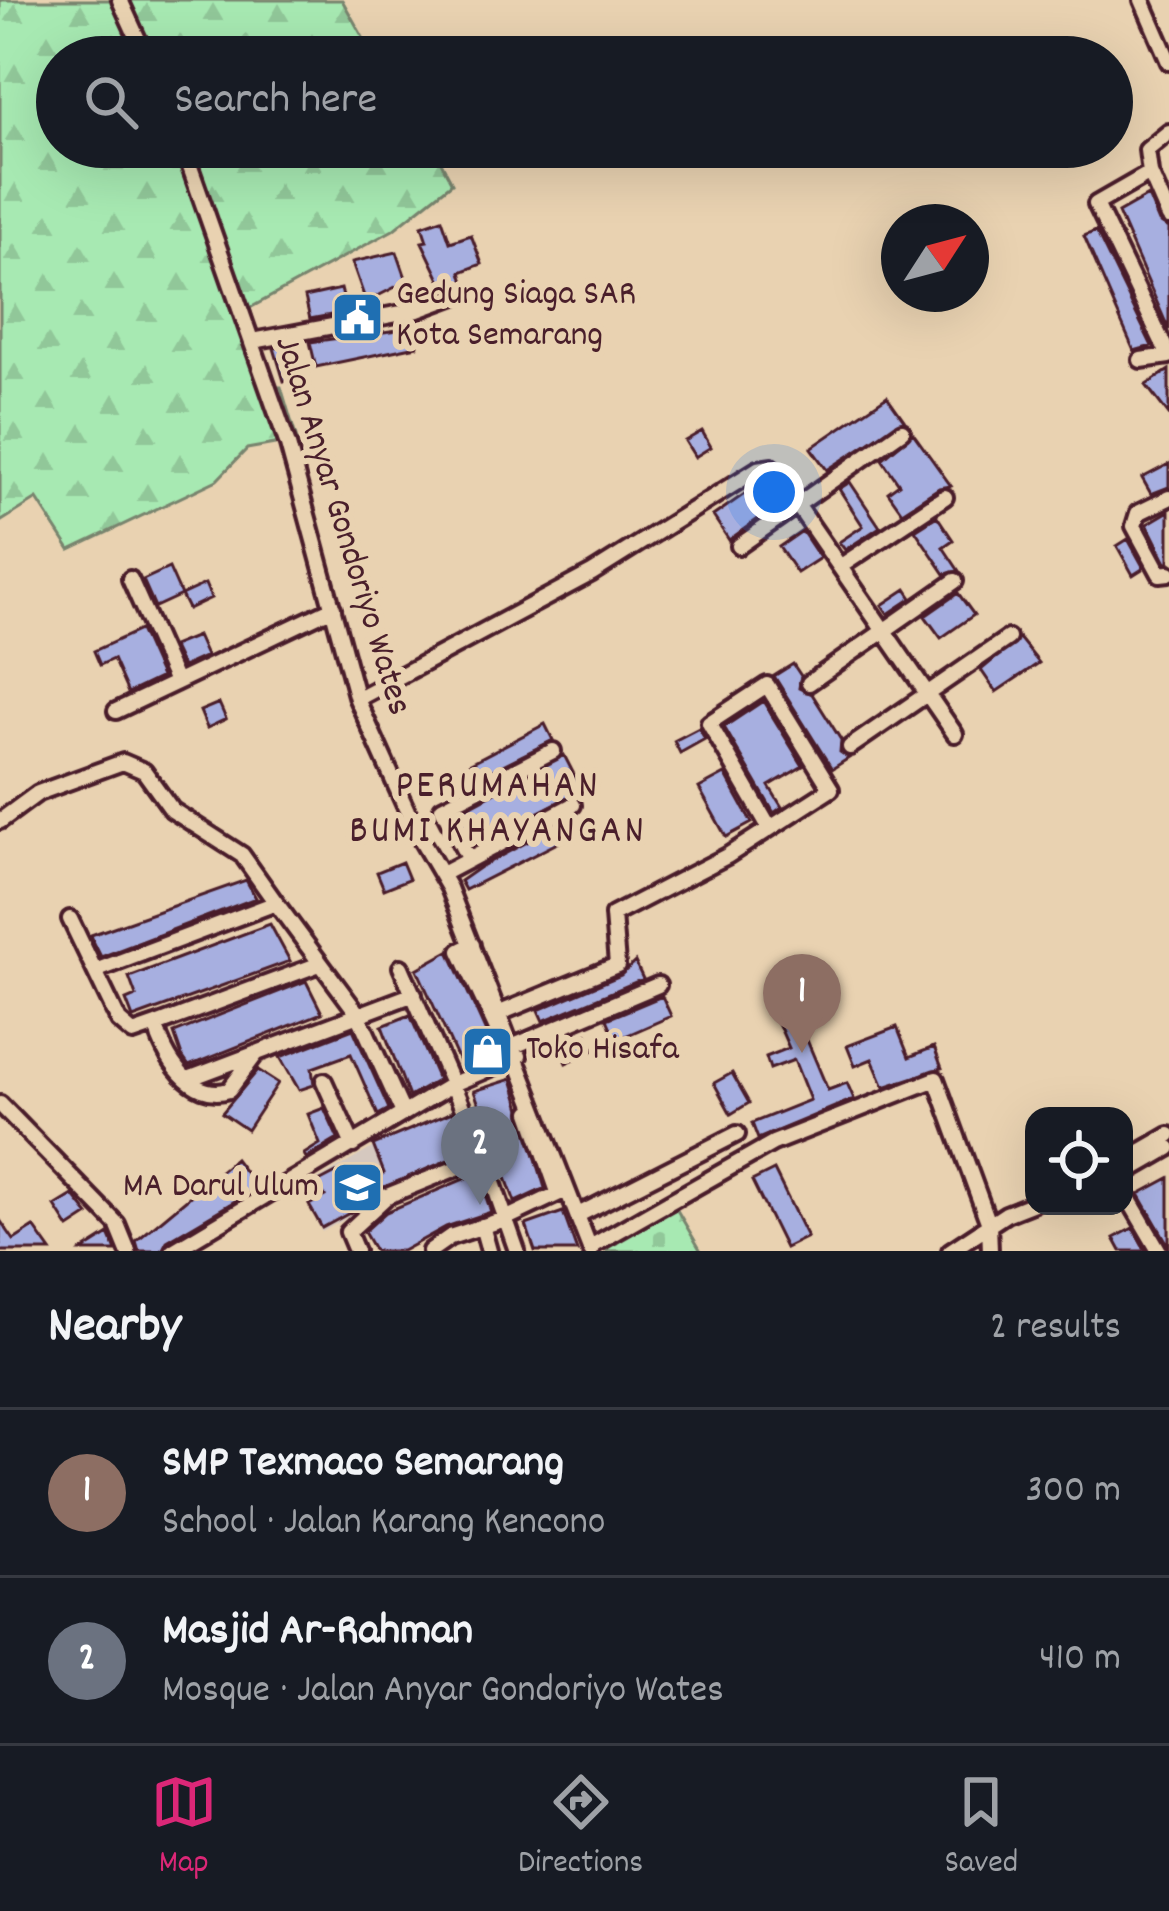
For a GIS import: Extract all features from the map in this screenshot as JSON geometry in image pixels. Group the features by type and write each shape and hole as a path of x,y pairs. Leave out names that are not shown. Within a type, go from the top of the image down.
{"street":[{"path":"120,0 136,36"},
{"path":"1142,0 1168,59"},
{"path":"1169,132 1147,150 1150,173 1169,217"},
{"name":"Jalan Anyar Gondoriyo Wates","path":"190,168 253,341 357,699 442,874 500,1013 563,1191 591,1249"},
{"path":"1141,360 1169,356 1096,204 1150,173"},
{"path":"253,341 418,310 464,293"},
{"path":"739,546 902,430"},
{"path":"357,699 592,573 758,469 777,470 955,734"},
{"path":"841,566 945,497"},
{"path":"1169,497 1138,513 1134,526 1160,574 1169,573"},
{"path":"130,579 176,682"},
{"path":"809,683 955,580"},
{"path":"116,711 333,608"},
{"path":"850,747 1008,638"},
{"path":"500,1013 617,965 614,915 769,827 832,786 767,686 709,723 769,827"},
{"path":"412,820 553,751"},
{"path":"0,821 38,793 123,762 135,764 172,810 242,855 317,965 358,1014 403,1113"},
{"path":"442,874 573,805"},
{"path":"442,808 470,860"},
{"path":"94,971 276,903"},
{"path":"70,919 128,1031 317,965"},
{"path":"472,945 460,951 514,1054"},
{"path":"401,968 484,1157 517,1251"},
{"path":"173,1251 453,1084 658,986"},
{"path":"188,1078 414,994"},
{"path":"156,1025 176,1072 223,1094 256,1054"},
{"path":"324,1081 353,1145"},
{"path":"591,1249 773,1143 931,1081 941,1086 989,1224 990,1251"},
{"path":"0,1104 117,1224 128,1251"},
{"path":"578,1215 737,1134"},
{"path":"1133,1158 1169,1146"},
{"path":"1133,1168 1169,1146"},
{"path":"356,1251 348,1232 366,1210 484,1157"},
{"path":"429,1250 563,1191"},
{"path":"1133,1206 1159,1251"},
{"path":"950,1251 989,1224 1025,1207"},
{"path":"482,1226 490,1251"}],"shaded area":[{"name":"MA Darul Ulum","path":"393,1136 412,1181 322,1232 307,1203 321,1195 316,1181"}],"green space":[{"path":"0,0 342,0 362,36 36,36 36,168 444,168 452,183 393,230 250,308 272,387 281,387 297,440 247,449 217,480 70,550 37,499 0,522"},
{"path":"674,1205 701,1251 607,1251 604,1242"}],"building":[{"path":"1148,196 1159,222 1169,228 1169,330 1118,213"},
{"path":"442,219 450,242 471,235 482,264 461,272 464,282 444,288 422,242 427,241 422,226"},
{"path":"1096,231 1152,346 1134,351 1084,236"},
{"path":"397,252 407,281 366,302 352,262"},
{"path":"341,289 347,312 310,319 305,297"},
{"path":"413,328 417,346 316,367 310,342"},
{"path":"284,347 294,379 284,381 274,348"},
{"path":"1169,370 1169,415 1146,385"},
{"path":"887,396 904,420 827,470 811,448"},
{"path":"702,431 711,447 695,457 685,441"},
{"path":"913,433 951,486 939,488 902,512 888,492 899,484 882,459"},
{"path":"1169,464 1169,487 1151,494 1142,478"},
{"path":"850,482 880,527 845,550 839,542 863,526 839,489"},
{"path":"756,486 772,509 729,540 713,516"},
{"path":"1169,511 1169,562 1166,562 1147,524"},
{"path":"937,516 953,540 943,547 959,571 945,574 915,530"},
{"path":"802,531 820,558 797,573 779,547"},
{"path":"1128,539 1144,568 1133,575 1117,546"},
{"path":"169,568 181,595 155,607 143,580"},
{"path":"205,584 211,598 188,609 181,595"},
{"path":"906,589 912,598 888,614 882,605"},
{"path":"958,593 974,615 941,638 925,616"},
{"path":"140,630 161,677 128,693 113,659 100,665 94,651"},
{"path":"197,636 206,656 182,667 172,646"},
{"path":"1019,638 1039,663 996,692 981,670"},
{"path":"793,664 801,676 799,688 812,694 841,740 840,752 849,758 832,769 774,676"},
{"path":"763,701 803,766 769,786 782,807 774,813 724,727"},
{"path":"219,703 226,719 207,728 200,711"},
{"path":"545,724 553,740 453,790 446,776"},
{"path":"699,728 705,739 680,753 674,741"},
{"path":"564,755 582,790 474,845 457,813"},
{"path":"725,774 752,823 726,837 699,788"},
{"path":"569,820 577,833 465,890 460,881 480,867"},
{"path":"402,862 409,879 384,889 377,872"},
{"path":"246,880 256,898 101,957 94,943 91,935"},
{"path":"270,924 290,961 133,1018 126,1000 136,996 129,977"},
{"path":"449,951 490,1041 501,1051 462,1068 417,969"},
{"path":"635,962 643,979 543,1021 538,1010 621,975"},
{"path":"306,981 322,1013 189,1066 182,1056 174,1033"},
{"path":"662,996 671,1016 616,1040 607,1019"},
{"path":"791,1002 828,1090 847,1083 854,1099 758,1139 752,1123 810,1100 794,1060 770,1069 766,1057 789,1048 772,1009"},
{"path":"410,1015 438,1080 409,1097 382,1026"},
{"path":"897,1027 909,1057 934,1047 942,1068 884,1087 872,1059 855,1066 847,1046"},
{"path":"353,1029 389,1109 378,1115 351,1054 312,1068 314,1085 299,1090 280,1057"},
{"path":"576,1032 579,1037 587,1034 594,1050 566,1063 556,1040"},
{"path":"258,1070 278,1083 247,1130 222,1113"},
{"path":"732,1073 749,1103 731,1114 714,1083"},
{"path":"512,1079 545,1188 515,1202 474,1091"},
{"path":"324,1108 338,1139 306,1158 304,1154 320,1144 308,1114"},
{"path":"452,1112 469,1151 350,1202 353,1211 322,1228 309,1205 325,1196 317,1183 336,1173 350,1198 384,1173 373,1145"},
{"path":"235,1159 257,1188 167,1241 162,1251 139,1251 136,1241"},
{"path":"774,1170 807,1237 785,1248 752,1181"},
{"path":"478,1173 491,1212 446,1227 402,1251 375,1251 364,1232 386,1212"},
{"path":"1169,1178 1169,1246 1139,1194"},
{"path":"73,1195 89,1215 69,1228 55,1206"},
{"path":"563,1212 577,1251 535,1251 526,1225"},
{"path":"0,1220 14,1240 34,1227 51,1251 0,1251"},
{"path":"1133,1228 1146,1251 1121,1251 1114,1238"},
{"path":"109,1234 116,1251 82,1251"}],"place":[{"name":"Gedung Siaga SAR Kota Semarang","path":"357,317"},
{"name":"Toko Hisafa","path":"487,1051"},
{"name":"SMP Texmaco Semarang","path":"802,1053"},
{"name":"MA Darul Ulum","path":"358,1188"},
{"name":"Masjid Ar-Rahman","path":"480,1205"}],"district":[{"name":"PERUMAHAN BUMI KHAYANGAN","path":"498,810"}]}
